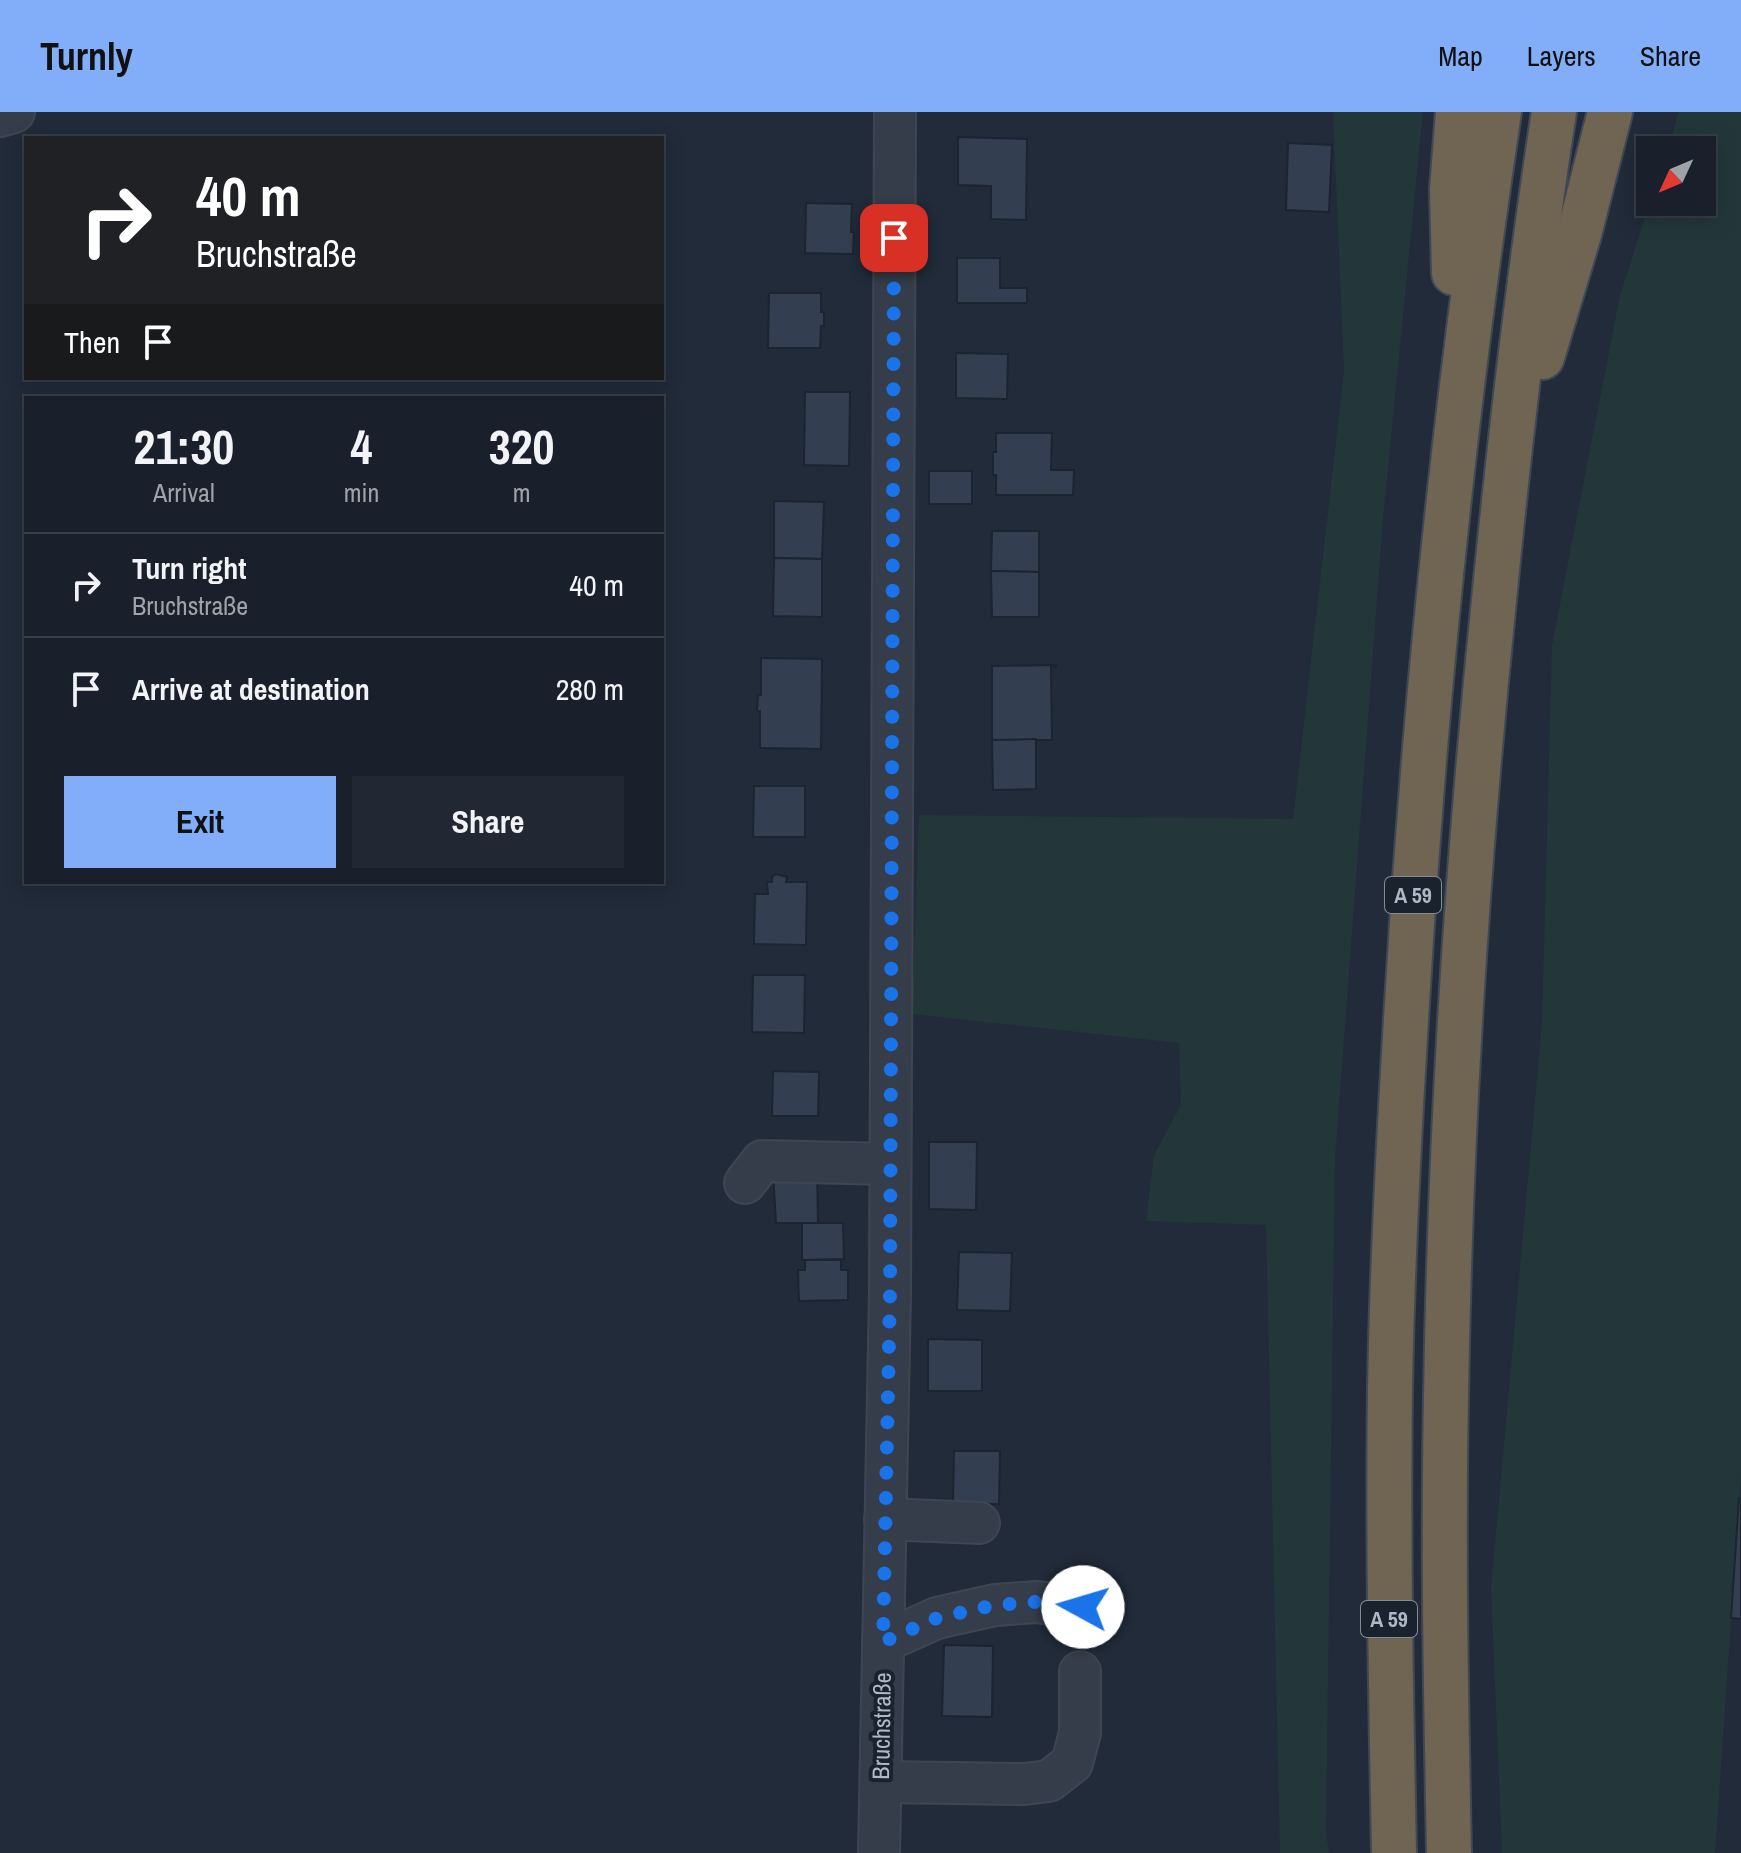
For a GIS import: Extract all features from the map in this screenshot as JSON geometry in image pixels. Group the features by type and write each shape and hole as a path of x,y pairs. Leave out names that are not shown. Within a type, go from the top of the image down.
{"highway":[{"path":"1458,112 1452,189 1458,407"},
{"name":"A 59","path":"1394,1853 1389,1617 1390,1384 1410,940 1429,683 1458,407 1499,112"},
{"name":"A 59","path":"1449,1853 1445,1426 1463,951 1506,475 1554,112"},
{"path":"1506,475 1579,234 1610,112"}],"street":[{"path":"0,116 14,112"},
{"name":"Bruchstraße","path":"879,1853 890,1293 895,112"},
{"path":"745,1183 762,1161 890,1164"},
{"path":"885,1519 979,1523"},
{"path":"883,1642 937,1618 995,1605 1036,1602 1083,1607"},
{"path":"881,1782 1024,1784 1049,1781 1072,1763 1080,1733 1080,1672"}],"green space":[{"path":"1333,112 1423,112 1383,519 1335,1159 1326,1830 1329,1853 1280,1853 1266,1225 1146,1221 1154,1155 1181,1105 1179,1043 912,1014 919,815 1293,819 1344,371"},
{"path":"1679,112 1741,112 1741,1477 1715,1853 1502,1853 1491,1588 1542,1023 1552,645 1620,295 1645,216 1716,216 1716,136 1671,136"}],"building":[{"path":"958,137 1027,139 1026,220 991,219 991,186 958,185"},
{"path":"1288,143 1332,145 1329,212 1286,210"},
{"path":"806,203 852,204 853,254 805,253"},
{"path":"957,258 1000,258 1000,288 1027,288 1027,303 957,303"},
{"path":"769,293 821,293 824,326 821,326 820,348 768,348"},
{"path":"956,353 1008,354 1007,399 956,398"},
{"path":"805,392 850,392 849,466 804,465"},
{"path":"996,433 1052,433 1051,470 1074,470 1073,495 996,495 993,452 996,452"},
{"path":"929,471 972,471 972,504 929,504"},
{"path":"774,501 824,502 822,559 774,558"},
{"path":"992,531 1039,531 1039,572 991,571"},
{"path":"774,558 822,559 822,617 773,616"},
{"path":"991,571 1039,572 1039,617 992,617"},
{"path":"761,658 822,659 821,749 760,748 760,711 757,711 758,695 761,695"},
{"path":"1056,665 1051,667 1052,740 992,740 992,666"},
{"path":"1036,739 1036,789 993,790 992,740"},
{"path":"754,786 805,786 805,837 753,837"},
{"path":"776,874 787,877 786,882 807,882 806,945 754,944 755,894 768,894 767,882 772,882"},
{"path":"753,975 805,975 804,1033 752,1032"},
{"path":"773,1071 819,1072 818,1116 772,1116"},
{"path":"929,1142 977,1142 976,1210 929,1209"},
{"path":"817,1170 818,1223 776,1223 773,1171"},
{"path":"802,1223 843,1223 844,1259 802,1260"},
{"path":"959,1252 1012,1253 1010,1311 957,1310"},
{"path":"805,1260 841,1260 841,1270 848,1270 848,1300 799,1301 798,1270 805,1270"},
{"path":"928,1339 982,1340 982,1391 928,1391"},
{"path":"954,1451 1000,1451 999,1504 953,1503"},
{"path":"1741,1498 1741,1619 1731,1618"},
{"path":"944,1645 993,1646 992,1717 942,1716"}],"route":[{"path":"894,238 890,1293 883,1642 937,1618 995,1605 1036,1602 1083,1607"}]}
